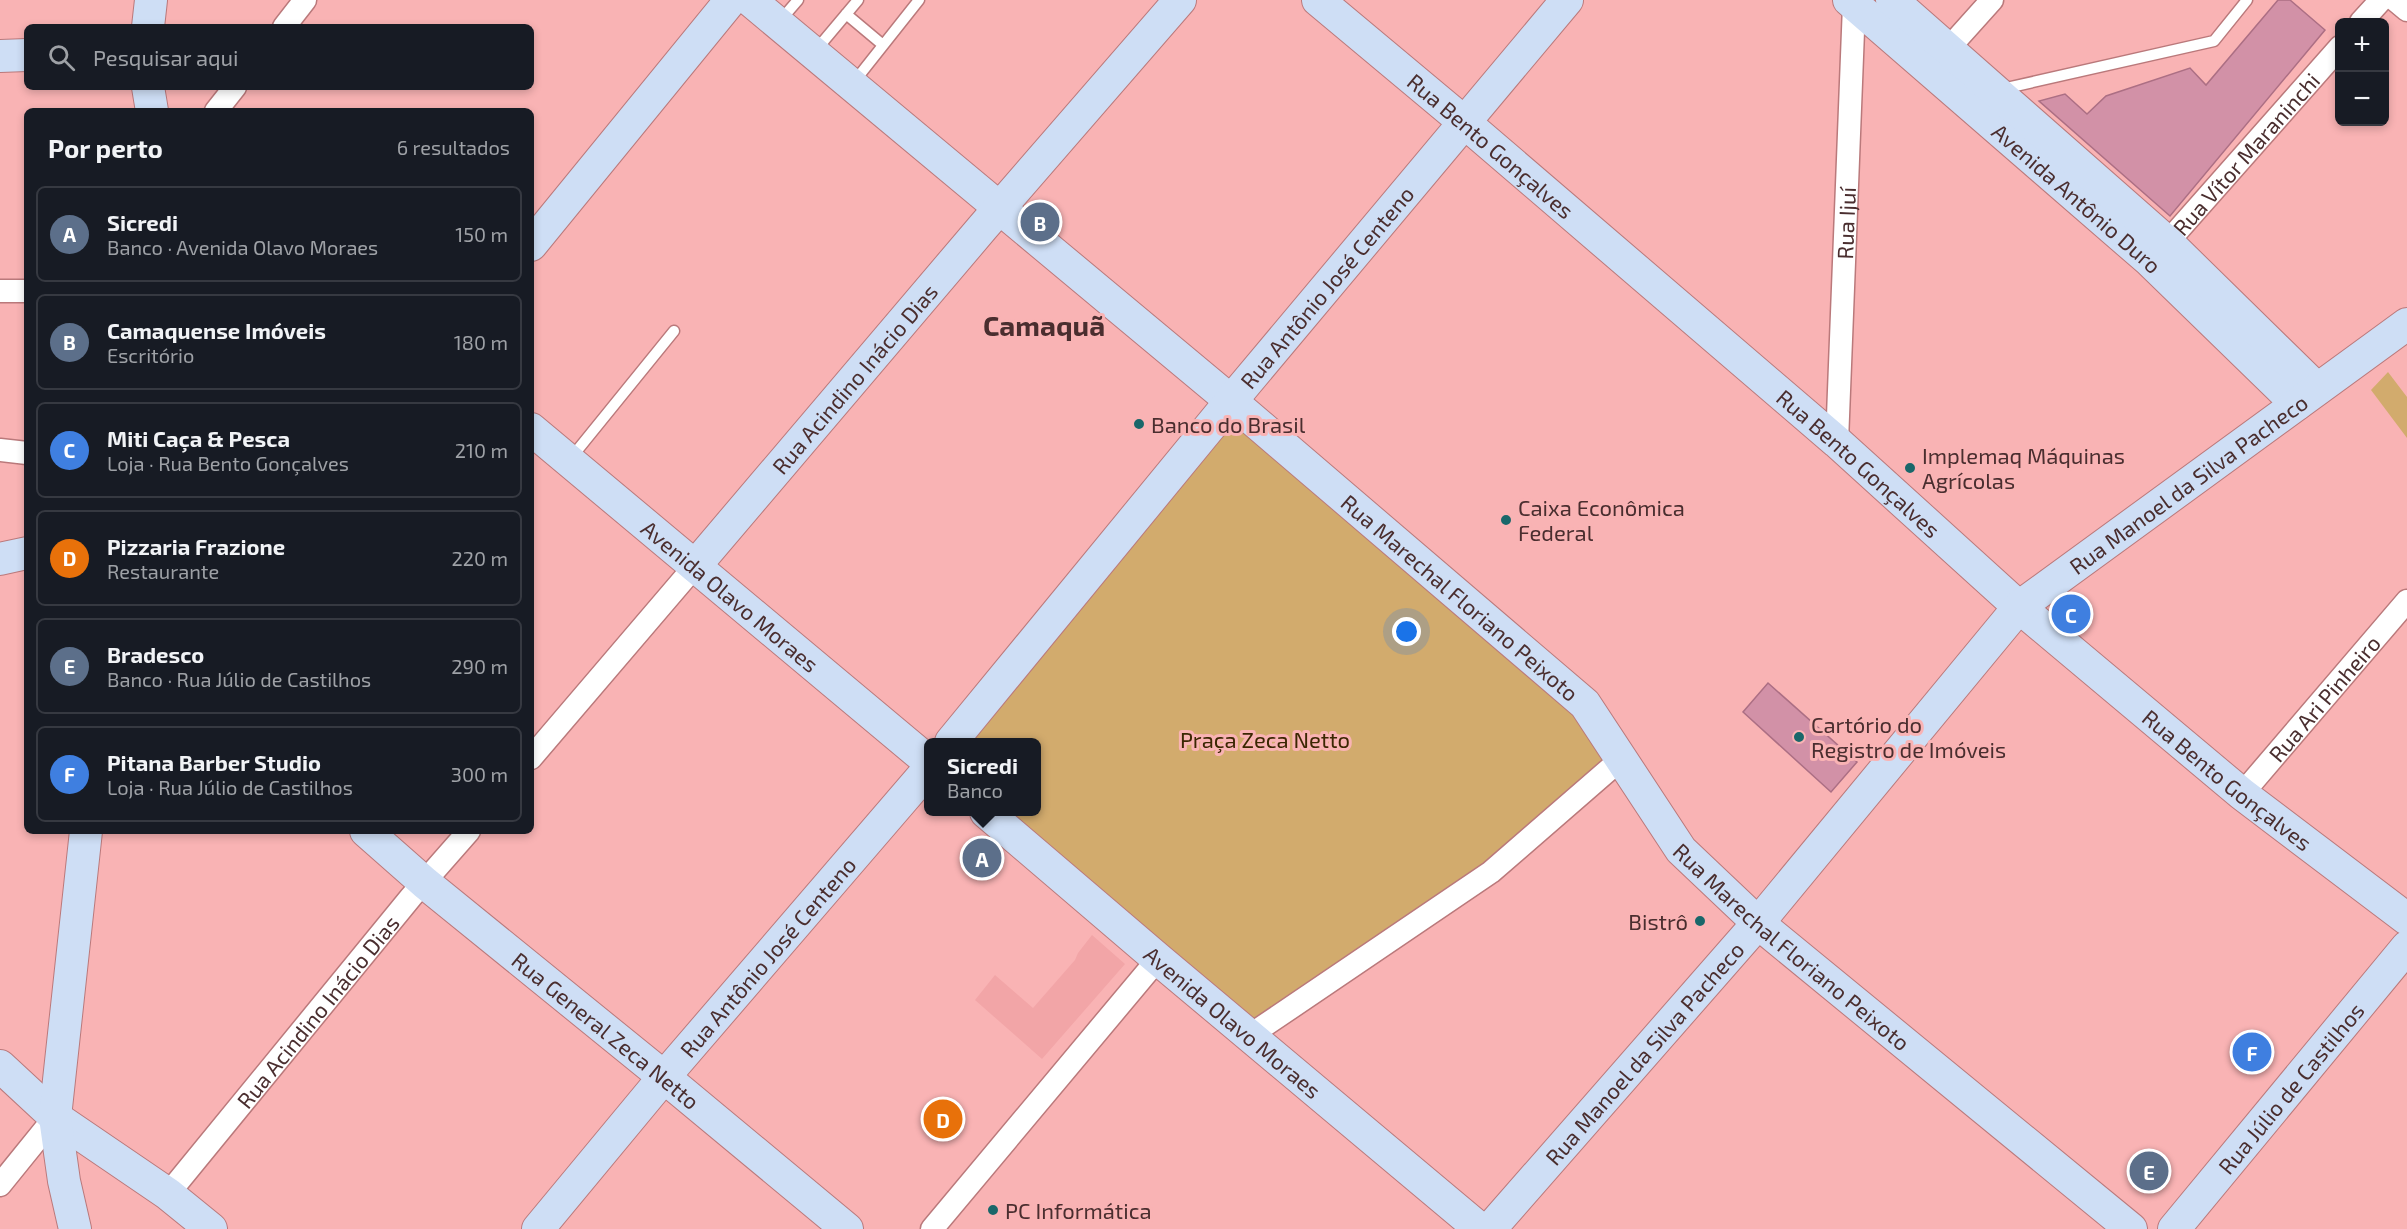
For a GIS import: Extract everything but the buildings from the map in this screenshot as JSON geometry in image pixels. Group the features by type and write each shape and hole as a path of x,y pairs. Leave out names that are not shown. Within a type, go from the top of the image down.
{"street":[{"path":"148,24 151,0"},
{"path":"167,24 169,0"},
{"path":"286,24 305,0"},
{"path":"534,241 730,0"},
{"name":"Rua Marechal Floriano Peixoto","path":"750,0 1231,401 1585,704 1681,850 1758,923 2131,1229"},
{"name":"Rua Acindino Inácio Dias","path":"534,754 1180,0"},
{"name":"Rua Bento Gonçalves","path":"1318,0 1837,442 2019,608 2242,794 2407,919"},
{"name":"Rua Antônio José Centeno","path":"954,738 1231,401 1567,0"},
{"name":"Avenida Antônio Duro","path":"1892,0 1939,59"},
{"path":"1939,59 1992,0"},
{"path":"2365,18 2382,0"},
{"path":"2394,0 2407,10"},
{"name":"Avenida Antônio Duro","path":"1851,2 1939,59 2158,252 2307,396"},
{"name":"Rua Ijuí","path":"1837,442 1851,2"},
{"name":"Rua Vítor Maraninchi","path":"2158,252 2335,53"},
{"path":"0,56 24,55"},
{"path":"142,108 143,90"},
{"path":"148,90 152,108"},
{"path":"161,108 163,90"},
{"path":"218,108 233,90"},
{"path":"0,291 24,291"},
{"name":"Rua Manoel da Silva Pacheco","path":"1490,1229 1758,923 2019,608 2407,324"},
{"name":"Avenida Olavo Moraes","path":"534,432 924,758"},
{"path":"0,450 24,453"},
{"path":"0,559 24,553"},
{"name":"Rua Ari Pinheiro","path":"2242,794 2407,602"},
{"path":"1250,1036 1491,872 1620,760"},
{"name":"Rua Antônio José Centeno","path":"538,1229 664,1077 924,775"},
{"name":"Avenida Olavo Moraes","path":"991,816 1480,1229"},
{"path":"75,1229 64,1181 56,1117 86,834"},
{"name":"Rua General Zeca Netto","path":"369,834 424,883 847,1229"},
{"name":"Rua Acindino Inácio Dias","path":"168,1194 466,834"},
{"name":"Rua Júlio de Castilhos","path":"2174,1229 2407,947"},
{"path":"932,1229 1158,959"},
{"path":"0,1066 56,1117 168,1194 211,1229"},
{"path":"0,1185 56,1117"}],"lane":[{"path":"778,23 798,0"},
{"path":"813,53 858,0"},
{"path":"852,85 919,0"},
{"path":"1985,99 2214,41 2247,0"},
{"path":"846,14 883,45"},
{"path":"569,461 674,331"}],"shaded area":[{"path":"1092,935 1125,964 1042,1059 975,1000 995,975 1033,1008 1075,960"}],"green space":[{"path":"2388,372 2407,397 2407,438 2371,390"},
{"name":"Praça Zeca Netto","path":"1232,412 1581,711 1611,757 1483,867 1261,1028 999,816 1041,816 1041,738 960,738"}],"place":[{"name":"Camaquense Imóveis","path":"1040,222"},
{"name":"Banco do Brasil","path":"1139,424"},
{"name":"Implemaq Máquinas Agrícolas","path":"1910,468"},
{"name":"Caixa Econômica Federal","path":"1506,520"},
{"name":"Miti Caça & Pesca","path":"2071,614"},
{"name":"Cartório do Registro de Imóveis","path":"1799,737"},
{"name":"Sicredi","path":"982,858"},
{"name":"Bistrô","path":"1700,921"},
{"name":"Pitana Barber Studio","path":"2252,1052"},
{"name":"Pizzaria Frazione","path":"943,1119"},
{"name":"Bradesco","path":"2149,1171"},
{"name":"PC Informática","path":"993,1210"}],"district":[{"name":"Camaquã","path":"1044,325"}]}
